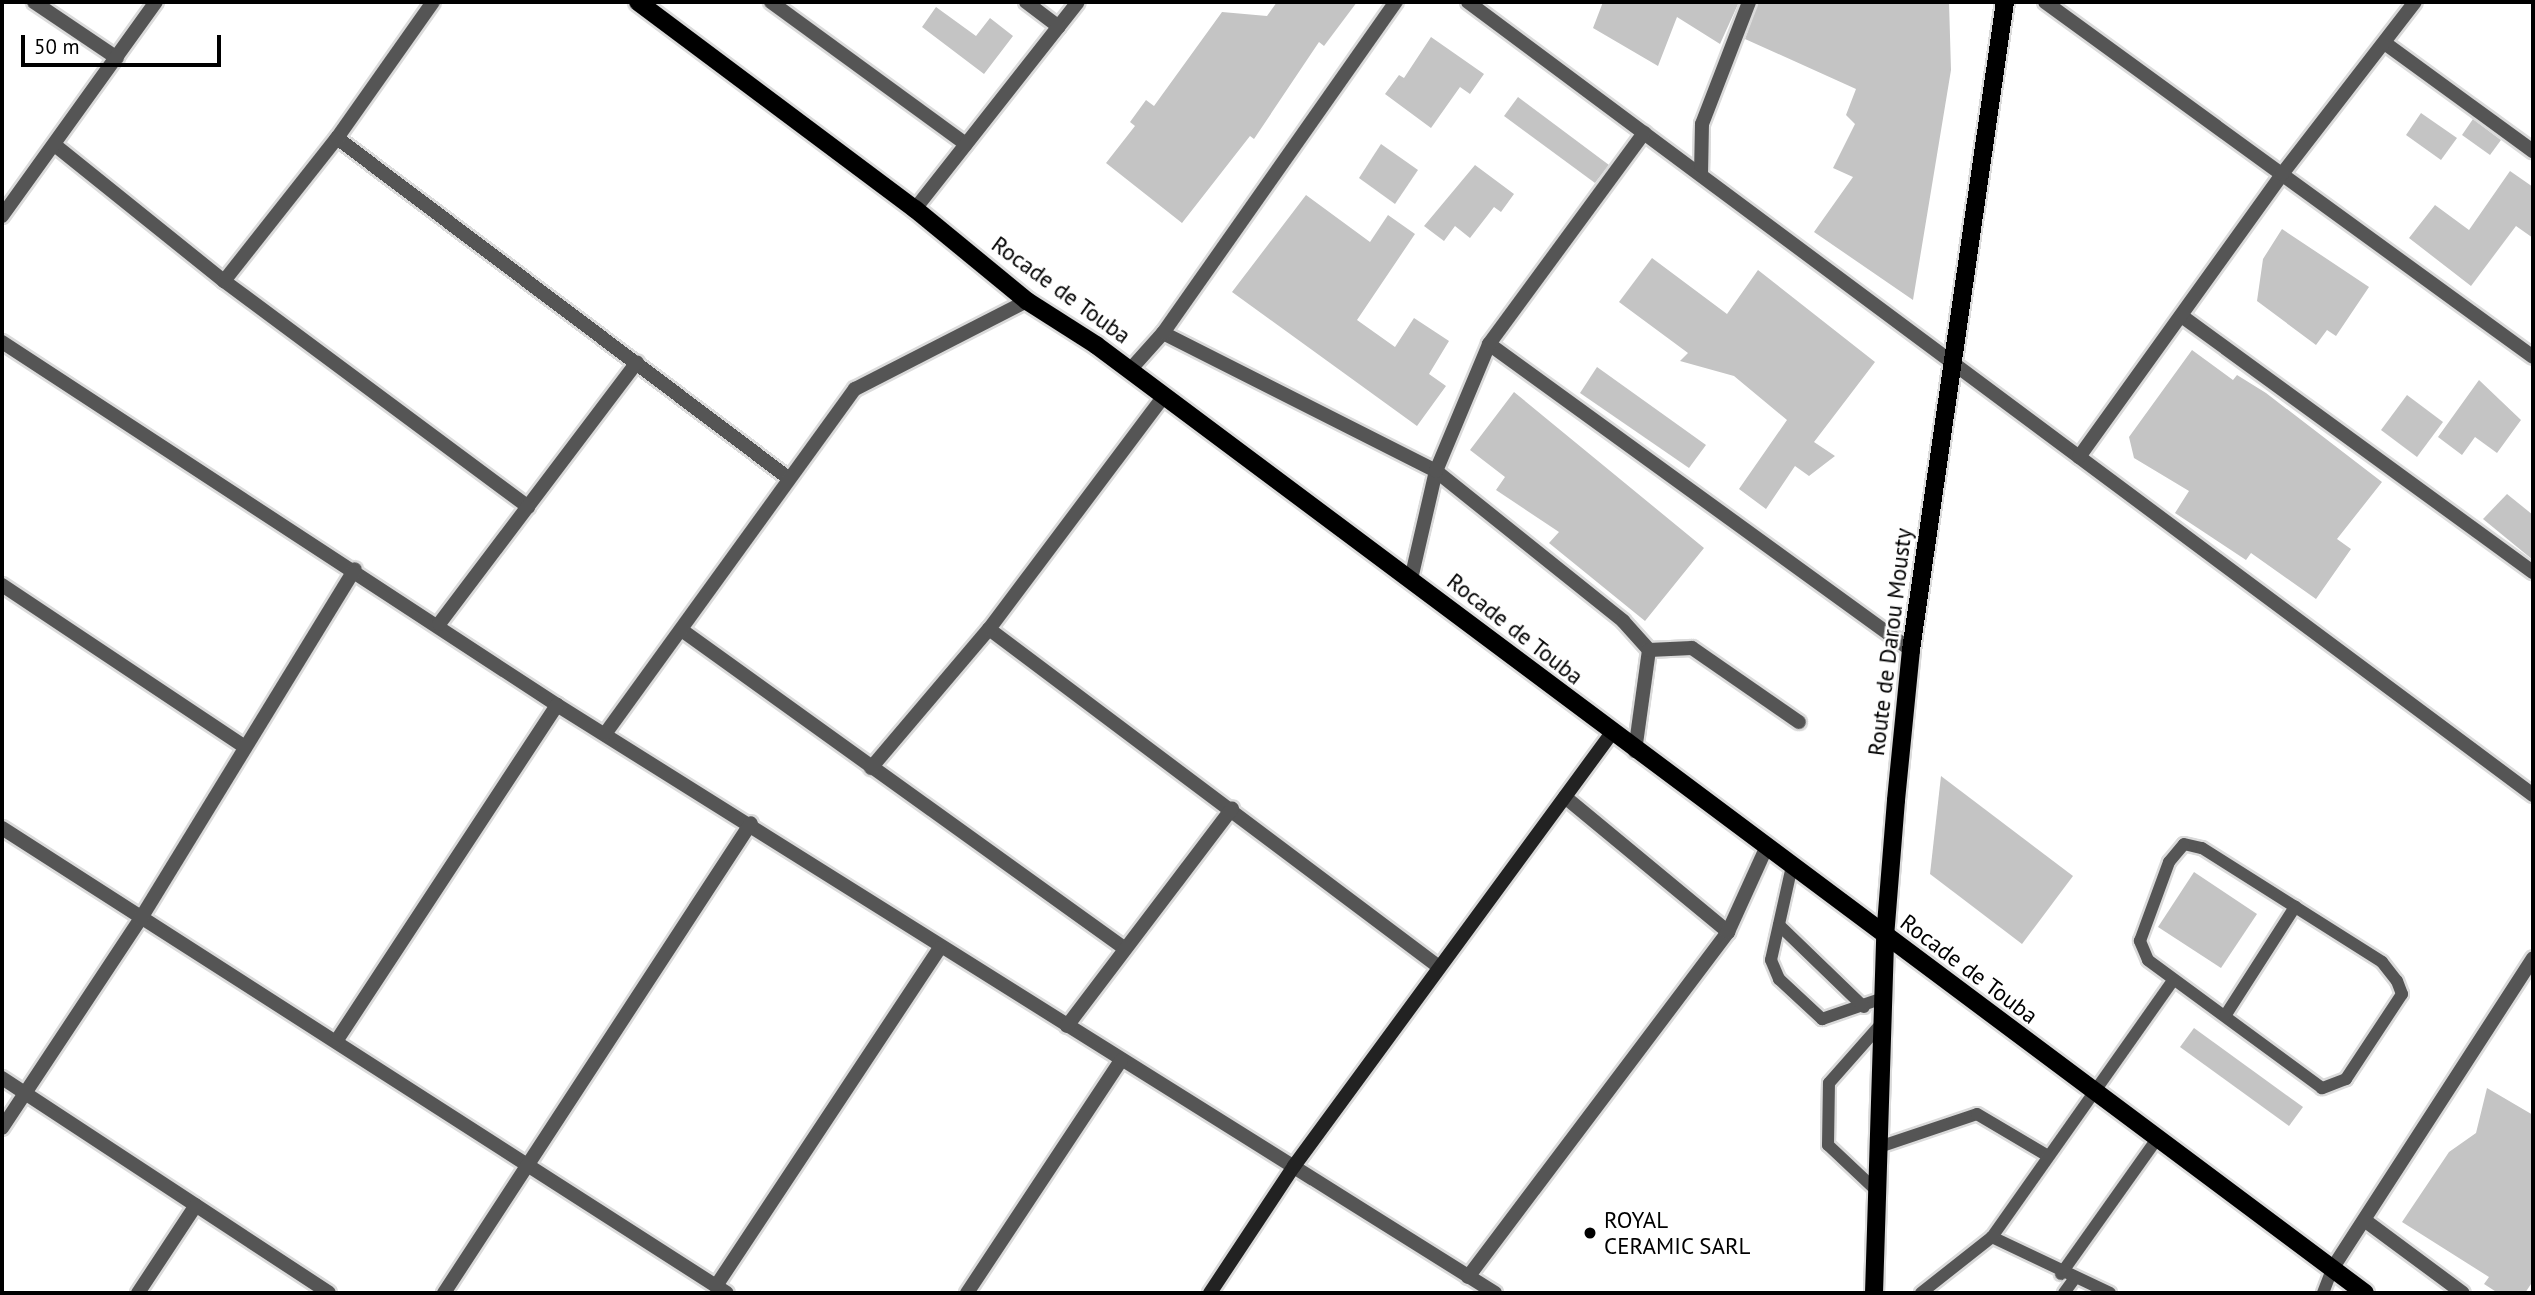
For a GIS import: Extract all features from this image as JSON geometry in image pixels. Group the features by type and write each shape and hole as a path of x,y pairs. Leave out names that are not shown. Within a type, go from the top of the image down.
{"main road":[{"name":"Rocade de Touba","path":"638,2 915,209 1027,301 1129,372 1410,579 1611,734 1766,846 2365,1293"},
{"name":"Route de Darou Mousty","path":"1874,1293 1881,1146 1885,937 1911,650 2005,2"}],"street":[{"path":"34,2 117,58"},
{"path":"2,216 57,146 156,2"},
{"path":"224,281 337,138 433,2"},
{"path":"771,2 966,144"},
{"path":"1026,2 1059,27"},
{"path":"915,209 1078,2"},
{"path":"1129,372 1163,333 1396,2"},
{"path":"1468,2 2533,794"},
{"path":"1701,175 1702,124 1749,2"},
{"path":"2045,2 2533,357"},
{"path":"2079,457 2183,317 2282,174 2386,44 2415,2"},
{"path":"2386,44 2533,151"},
{"path":"1410,579 1436,471 1489,344 1644,133"},
{"path":"337,138 787,477"},
{"path":"57,146 224,281 528,507"},
{"path":"605,734 682,631 787,477 855,389 1027,301"},
{"path":"2183,317 2533,572"},
{"path":"1163,333 1436,471 1623,621 1648,650 1635,751"},
{"path":"2,342 355,569 557,705 751,822 940,948 1495,1293"},
{"path":"1489,344 1911,650"},
{"path":"439,624 637,362"},
{"path":"871,768 989,629 1163,397"},
{"path":"2,1128 141,918 243,746 355,569"},
{"path":"2,585 243,746"},
{"path":"989,629 1439,967"},
{"path":"682,631 1124,948"},
{"path":"1648,650 1692,648 1799,722"},
{"path":"337,1040 557,705"},
{"path":"1210,1293 1294,1166 1611,734"},
{"path":"1565,797 1728,932"},
{"path":"1067,1026 1232,809"},
{"path":"444,1293 751,822"},
{"path":"2,828 530,1162 721,1290 940,948"},
{"path":"1468,1277 1728,932 1766,846"},
{"path":"2332,1269 2367,1222 2533,958"},
{"path":"967,1293 1121,1060"},
{"path":"2,1078 329,1293"},
{"path":"138,1293 196,1205"},
{"path":"2367,1222 2463,1293"}],"lane":[{"path":"2184,844 2202,848 2382,962 2402,994 2346,1079 2322,1088 2225,1016 2172,982 2148,960 2140,941 2169,862 2184,844"},
{"path":"1792,866 1771,960 1779,979 1822,1019 1864,1007 1883,998"},
{"path":"2225,1016 2295,906"},
{"path":"1779,925 1864,1007"},
{"path":"1923,1293 1992,1237 2048,1156 2097,1095 2172,982"},
{"path":"1879,1193 1828,1145 1829,1083 1883,1022"},
{"path":"1881,1146 1977,1114 2048,1156"},
{"path":"2060,1274 2157,1139"},
{"path":"1992,1237 2060,1274 2110,1293"},
{"path":"2323,1293 2332,1269"},
{"path":"2064,1293 2074,1279"}],"building":[{"path":"1277,2 1357,2 1324,46 1319,42 1254,139 1250,136 1182,223 1106,163 1135,126 1130,122 1146,100 1154,106 1222,12 1267,16"},
{"path":"1603,2 1739,2 1720,44 1677,17 1658,66 1593,28"},
{"path":"1758,2 1949,2 1951,70 1913,300 1814,232 1853,177 1833,168 1855,124 1846,115 1856,89 1745,39"},
{"path":"936,7 976,36 990,18 1013,36 984,74 922,27"},
{"path":"1431,37 1484,74 1470,94 1460,87 1431,128 1385,94 1399,75 1404,78"},
{"path":"1518,97 1609,165 1595,183 1504,116"},
{"path":"2421,113 2457,138 2441,160 2406,135"},
{"path":"2473,119 2501,140 2490,155 2462,135"},
{"path":"1381,144 1418,170 1395,204 1359,178"},
{"path":"1475,165 1514,194 1501,212 1494,207 1470,238 1455,226 1444,241 1424,226"},
{"path":"2510,171 2533,187 2533,238 2516,226 2471,286 2409,238 2435,205 2469,230"},
{"path":"1306,195 1370,242 1388,215 1415,234 1357,320 1395,347 1414,318 1449,341 1429,374 1446,386 1417,426 1232,292"},
{"path":"2282,229 2369,287 2336,336 2327,330 2316,345 2257,301 2263,259"},
{"path":"1652,258 1727,314 1758,270 1875,362 1814,442 1835,456 1809,476 1795,466 1766,509 1739,489 1787,420 1734,376 1680,361 1688,353 1619,302"},
{"path":"2192,350 2233,380 2237,375 2266,393 2382,482 2337,539 2351,549 2316,599 2251,553 2246,560 2175,513 2189,491 2134,458 2129,437"},
{"path":"1597,367 1706,445 1689,468 1580,393"},
{"path":"2479,380 2521,420 2497,453 2475,437 2462,455 2438,437"},
{"path":"1514,392 1704,548 1645,621 1549,543 1559,532 1496,490 1505,477 1470,450"},
{"path":"2407,395 2443,422 2417,457 2381,430"},
{"path":"2507,494 2533,515 2533,560 2483,519"},
{"path":"1941,776 2073,876 2022,944 1930,874"},
{"path":"2194,872 2257,914 2221,968 2158,927"},
{"path":"2194,1028 2303,1107 2289,1126 2180,1047"},
{"path":"2487,1088 2533,1115 2533,1281 2525,1293 2498,1293 2484,1284 2489,1277 2402,1222 2449,1152 2476,1133"}],"place":[{"name":"ROYAL CERAMIC SARL","path":"1590,1233"}]}
